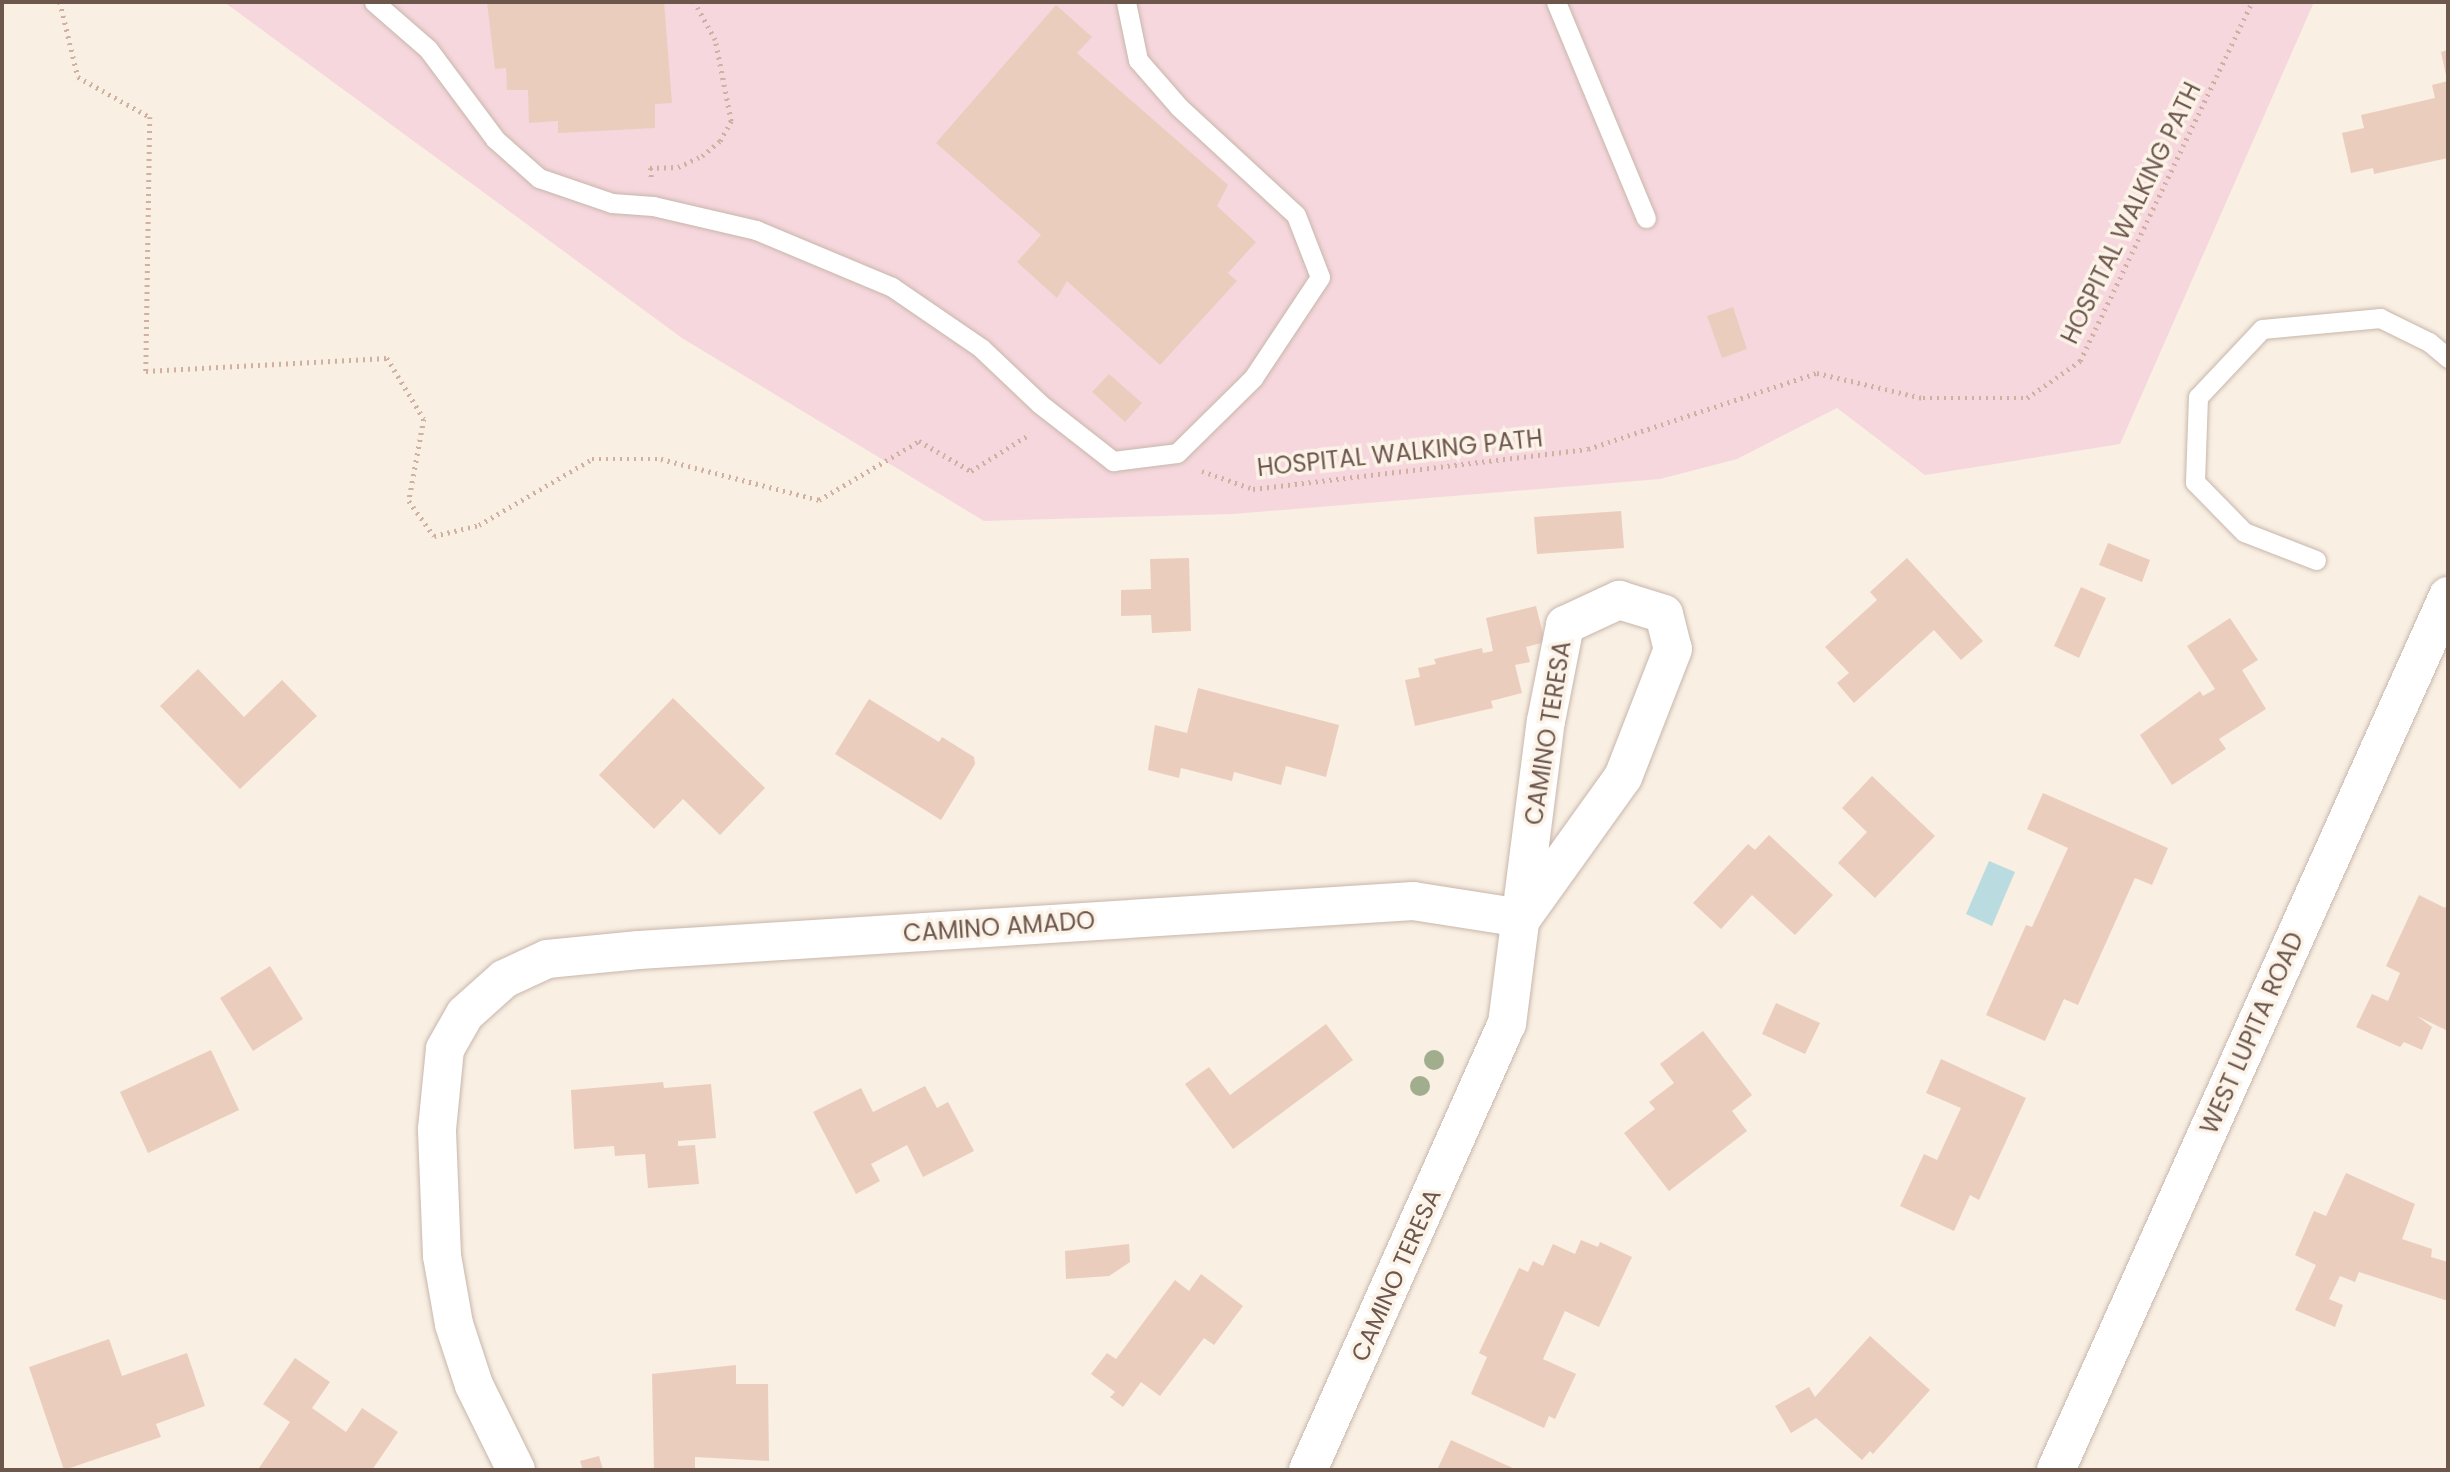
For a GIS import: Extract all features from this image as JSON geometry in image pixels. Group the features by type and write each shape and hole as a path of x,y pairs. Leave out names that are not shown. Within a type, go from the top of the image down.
{"street":[{"name":"WEST LUPITA ROAD","path":"2056,1470 2448,596"},
{"name":"CAMINO TERESA","path":"1308,1470 1507,1024 1546,721 1565,625 1619,600 1664,614 1673,649 1623,777 1522,918"},
{"name":"CAMINO AMADO","path":"516,1470 474,1385 454,1324 442,1256 437,1129 445,1049 465,1014 485,993 547,959 639,950 1413,901 1522,918"}],"lane":[{"path":"374,2 428,49 495,139 539,178 612,203 653,206 756,230 892,287 981,348 1040,404 1113,461 1177,453 1253,379 1320,277 1296,215 1179,107 1138,60 1126,2"},
{"path":"1556,2 1646,218"},
{"path":"2316,560 2244,532 2194,482 2198,397 2262,329 2379,318 2429,342 2448,358"}],"path":[{"path":"60,2 78,77 150,117 146,371 387,358 424,419 409,500 435,536 479,525 592,459 660,459 819,500 919,441 971,471 1037,430"},
{"path":"653,206 650,168 678,167 702,156 720,141 732,121 715,40 694,2"},
{"name":"HOSPITAL WALKING PATH","path":"1190,467 1253,489 1588,449 1817,373 1923,398 2027,398 2080,361 2252,2"}],"shaded area":[{"path":"224,2 2314,2 2120,444 1925,475 1837,408 1737,459 1660,479 1233,514 984,521 682,338"}],"water":[{"path":"1989,861 2015,872 1992,926 1966,914"}],"building":[{"path":"487,2 664,2 672,103 655,104 655,128 558,133 558,121 529,123 528,90 507,90 506,68 495,69"},
{"path":"1056,5 1092,37 1077,53 1228,185 1217,206 1256,242 1228,273 1237,281 1160,365 1067,281 1057,298 1017,262 1041,235 936,143"},
{"path":"2448,50 2448,80 2447,80 2441,52"},
{"path":"2448,81 2448,158 2374,174 2373,168 2351,173 2342,133 2364,128 2361,115 2435,98 2432,85"},
{"path":"1733,307 1747,349 1722,358 1707,316"},
{"path":"1109,374 1142,403 1125,422 1092,392"},
{"path":"1621,511 1624,548 1537,554 1534,517"},
{"path":"2108,543 2150,560 2142,582 2099,565"},
{"path":"1189,558 1191,631 1152,633 1151,615 1121,616 1121,590 1151,589 1150,559"},
{"path":"1907,558 1983,641 1961,660 1934,630 1854,703 1837,683 1849,673 1825,647 1877,600 1870,592"},
{"path":"2081,587 2106,598 2079,658 2054,646"},
{"path":"1536,606 1545,642 1526,647 1530,662 1515,665 1522,693 1491,701 1493,708 1415,726 1405,680 1420,677 1418,668 1436,664 1434,659 1482,648 1483,653 1493,651 1486,618"},
{"path":"2230,618 2258,660 2242,670 2266,709 2219,739 2226,749 2172,785 2140,735 2200,691 2203,696 2215,689 2187,646"},
{"path":"198,669 244,717 282,680 317,716 240,789 160,706"},
{"path":"1198,688 1339,725 1326,777 1286,766 1281,785 1234,772 1232,781 1181,768 1179,778 1148,770 1155,725 1187,733"},
{"path":"673,698 765,788 720,835 683,799 654,829 599,775"},
{"path":"869,699 939,742 942,737 974,757 975,764 941,820 835,754"},
{"path":"1872,776 1935,836 1875,898 1838,863 1867,832 1842,808"},
{"path":"2043,793 2168,848 2152,885 2135,878 2078,1005 2064,999 2045,1041 1986,1015 2026,925 2032,927 2068,848 2027,829"},
{"path":"1769,835 1833,895 1795,935 1752,895 1721,929 1693,903 1748,844 1755,850"},
{"path":"2419,895 2445,908 2448,901 2448,1031 2417,1016 2432,1027 2422,1050 2404,1042 2400,1047 2356,1027 2372,994 2388,1001 2400,973 2386,966"},
{"path":"270,966 303,1019 253,1051 220,998"},
{"path":"1776,1003 1820,1023 1805,1054 1762,1034"},
{"path":"1326,1024 1353,1060 1233,1149 1185,1084 1209,1067 1230,1095"},
{"path":"1703,1031 1752,1095 1732,1111 1747,1131 1669,1191 1624,1133 1655,1109 1649,1102 1674,1083 1660,1064"},
{"path":"211,1050 239,1110 148,1153 120,1092"},
{"path":"1941,1059 2026,1098 1979,1200 1970,1195 1954,1231 1900,1206 1924,1154 1937,1160 1961,1108 1926,1093"},
{"path":"663,1082 664,1088 711,1084 716,1138 678,1141 678,1146 695,1145 699,1184 648,1188 645,1154 615,1156 614,1146 574,1149 571,1090"},
{"path":"925,1086 937,1108 948,1102 974,1151 923,1177 907,1145 871,1164 880,1181 856,1194 813,1112 861,1088 873,1112"},
{"path":"2346,1173 2415,1204 2402,1239 2432,1249 2431,1257 2448,1262 2448,1301 2359,1272 2355,1282 2340,1276 2329,1299 2343,1305 2335,1327 2295,1310 2316,1265 2295,1255 2314,1211 2326,1216"},
{"path":"1581,1240 1598,1247 1600,1242 1632,1257 1599,1327 1565,1311 1543,1359 1576,1374 1555,1419 1549,1416 1544,1428 1471,1394 1487,1357 1479,1353 1519,1268 1528,1272 1533,1261 1543,1266 1553,1244 1575,1254"},
{"path":"1129,1244 1130,1262 1109,1276 1066,1279 1065,1251"},
{"path":"1201,1274 1243,1306 1214,1345 1204,1338 1160,1396 1141,1382 1123,1407 1110,1397 1115,1392 1091,1374 1107,1353 1116,1359 1175,1280 1189,1291"},
{"path":"1870,1336 1930,1390 1873,1454 1870,1451 1862,1460 1816,1418 1791,1433 1775,1406 1809,1387 1815,1397"},
{"path":"109,1339 122,1376 187,1353 205,1406 156,1424 161,1437 64,1470 29,1367"},
{"path":"295,1358 330,1382 312,1408 346,1432 362,1408 398,1432 372,1470 259,1468 290,1422 263,1404"},
{"path":"736,1365 736,1384 768,1384 769,1461 695,1457 695,1470 654,1470 652,1374"},
{"path":"1451,1440 1517,1470 1437,1470"},
{"path":"599,1456 603,1470 583,1470 580,1461"}]}
